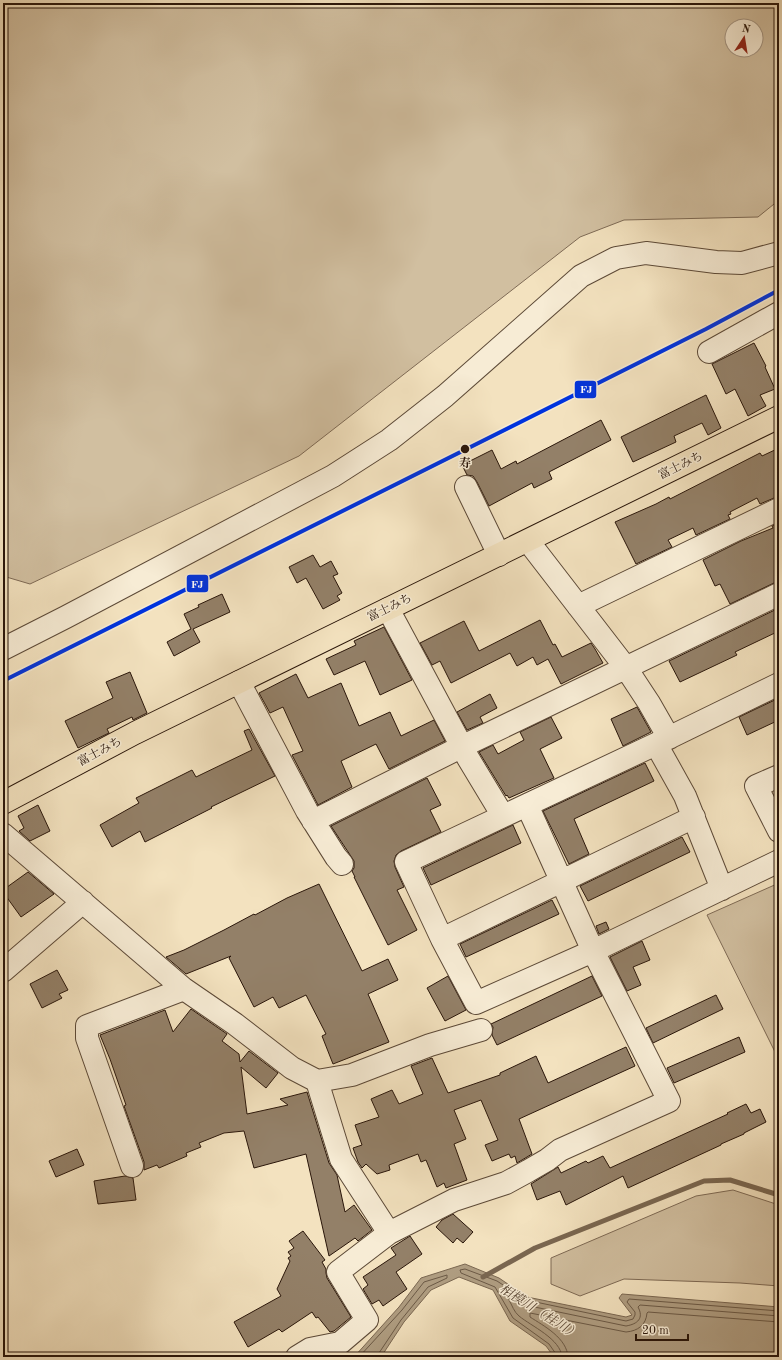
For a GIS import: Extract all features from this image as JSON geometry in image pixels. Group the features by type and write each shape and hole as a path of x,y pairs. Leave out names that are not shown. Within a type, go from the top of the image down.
{"highway":[{"name":"富士みち","path":"3,803 135,733 779,418"}],"street":[{"path":"3,649 66,618 333,476 389,440 446,396 581,276 616,258 646,253 716,262 742,263 779,252"},
{"path":"709,352 779,313"},
{"path":"466,487 499,555"},
{"path":"578,606 779,509"},
{"path":"528,541 626,668 649,703 722,889"},
{"path":"313,821 462,746 779,594"},
{"path":"388,609 462,746 503,816"},
{"path":"240,682 307,811 342,864"},
{"path":"779,684 663,741 406,862 442,939 476,1003 593,952 779,861"},
{"path":"779,776 756,786 779,831"},
{"path":"297,1357 310,1349 340,1343 367,1320 338,1272 388,1232 454,1200 506,1183 528,1172 560,1150 669,1101 593,952 527,805"},
{"path":"442,939 694,818"},
{"path":"3,834 184,989 235,1024 292,1068 317,1081 352,1075 430,1044 481,1030"},
{"path":"3,971 83,902"},
{"path":"132,1166 87,1038 87,1026 184,989"},
{"path":"317,1081 341,1159 388,1232"}],"shaded area":[{"path":"3,3 779,3 779,200 758,217 624,220 580,237 299,456 30,584 3,576"},
{"path":"779,883 779,1060 707,915"},
{"path":"733,1190 779,1205 779,1286 740,1283 624,1279 580,1296 551,1284 551,1258 696,1196"}],"water":[{"name":"相模川（桂川）","path":"465,1264 499,1278 527,1297 626,1317 632,1315 619,1298 622,1294 779,1307 779,1357 554,1357 546,1346 510,1321 493,1290 459,1277 431,1290 404,1322 381,1357 354,1357 399,1307 421,1278"}],"building":[{"path":"754,343 766,366 765,367 775,389 760,395 766,406 748,416 735,389 726,394 712,364"},
{"path":"706,395 721,428 708,435 702,423 674,436 676,442 633,462 621,437"},
{"path":"601,420 611,440 549,472 552,479 534,488 532,483 489,506 477,482 473,476 467,475 462,465 492,450 501,469 516,461 517,464"},
{"path":"779,448 779,497 760,504 757,498 730,512 731,514 728,515 730,519 696,535 693,528 668,540 672,547 636,564 615,522 669,497 670,499 760,453 762,456"},
{"path":"779,523 779,582 730,604 720,584 715,586 703,560 741,541 773,528 772,526"},
{"path":"313,555 320,567 331,561 338,574 333,576 342,593 337,596 340,600 323,609 306,578 297,583 289,567"},
{"path":"222,594 230,612 193,629 200,642 174,656 167,642 191,629 184,614 199,607 198,605"},
{"path":"779,608 779,631 735,652 737,655 680,682 669,661"},
{"path":"540,620 553,645 555,644 562,657 591,643 603,663 561,684 548,659 537,665 533,657 517,666 510,653 451,683 440,661 432,665 420,643 464,621 479,651"},
{"path":"384,627 412,680 380,695 365,661 334,675 326,659 356,645 354,641"},
{"path":"130,672 147,713 133,720 132,717 107,729 109,733 78,748 65,721 113,698 106,682"},
{"path":"296,674 308,698 341,683 359,726 390,712 401,736 434,720 445,741 389,769 376,744 341,761 352,787 318,805 292,755 303,751 283,707 270,713 259,693"},
{"path":"490,694 497,708 480,717 483,723 467,730 457,712"},
{"path":"779,698 779,720 747,735 739,717"},
{"path":"637,707 651,732 623,746 611,719"},
{"path":"551,717 562,738 540,749 554,778 509,798 507,795 506,796 479,752 493,745 498,754 524,740 520,732"},
{"path":"249,729 275,776 211,807 212,808 145,842 140,831 112,847 100,825 139,803 136,798 192,770 196,777 252,750 244,731"},
{"path":"645,763 654,781 574,819 589,854 569,864 543,811"},
{"path":"427,778 441,805 430,810 441,832 401,851 396,855 394,861 395,867 404,887 397,890 417,930 388,945 354,877 352,871 354,868 354,861 331,826"},
{"path":"38,805 50,831 30,841 19,831 24,828 18,816"},
{"path":"513,825 521,843 431,885 423,868"},
{"path":"682,837 690,852 588,901 580,886"},
{"path":"28,872 54,894 21,917 3,890"},
{"path":"319,884 362,971 388,959 398,980 368,994 389,1042 333,1064 322,1036 326,1034 306,995 279,1008 273,997 254,1007 229,958 231,956 186,974 166,957 184,950 254,914 255,915 287,898"},
{"path":"552,900 559,914 466,957 460,944"},
{"path":"606,922 609,929 599,934 596,926"},
{"path":"642,941 650,960 633,967 641,985 627,991 610,957"},
{"path":"57,970 68,990 59,994 62,998 42,1008 30,984"},
{"path":"448,976 466,1010 445,1021 427,988"},
{"path":"592,976 602,996 497,1045 492,1035 493,1027 491,1024"},
{"path":"716,995 723,1009 653,1043 646,1028"},
{"path":"191,1009 227,1034 222,1041 239,1054 240,1062 249,1051 278,1073 266,1088 241,1067 247,1114 288,1105 280,1099 307,1092 329,1163 337,1175 345,1212 354,1205 372,1230 358,1241 355,1238 329,1256 306,1154 254,1168 244,1131 224,1133 199,1143 201,1147 186,1153 187,1156 159,1168 157,1165 144,1170 144,1162 124,1106 126,1105 100,1035 165,1010 173,1032"},
{"path":"739,1037 745,1052 674,1083 667,1068"},
{"path":"626,1047 635,1066 519,1119 532,1154 517,1163 515,1156 511,1158 509,1154 492,1161 485,1145 498,1140 481,1100 454,1110 466,1139 454,1144 467,1180 446,1188 444,1183 437,1187 426,1160 421,1162 418,1154 389,1165 390,1170 377,1174 366,1164 362,1168 358,1162 353,1148 362,1145 355,1125 379,1117 371,1099 392,1090 399,1104 423,1094 411,1066 432,1058 448,1093 500,1075 500,1073 536,1056 548,1083"},
{"path":"746,1104 751,1113 760,1109 766,1122 721,1145 628,1188 623,1176 566,1205 560,1191 537,1200 531,1184 558,1167 561,1173 586,1161 588,1163 603,1156 610,1168 728,1114 727,1113"},
{"path":"77,1149 84,1165 56,1177 49,1161"},
{"path":"125,1176 133,1178 136,1200 98,1204 94,1181"},
{"path":"453,1214 473,1232 463,1243 457,1238 453,1243 436,1227 442,1220"},
{"path":"303,1231 325,1260 322,1262 326,1269 327,1278 351,1317 334,1331 330,1332 312,1312 282,1332 279,1329 248,1347 234,1322 281,1296 277,1289 290,1261 288,1258 291,1256 288,1252 294,1248 289,1241"},
{"path":"410,1236 422,1254 396,1272 407,1289 383,1306 379,1300 372,1304 363,1289 368,1285 363,1277 396,1255 391,1248"}],"waterway":[{"path":"483,1277 535,1248 704,1181 730,1180 779,1195"}],"transit line":[{"name":"FJ","path":"3,681 706,329 779,290"}],"place":[{"name":"寿","path":"465,449"}]}
